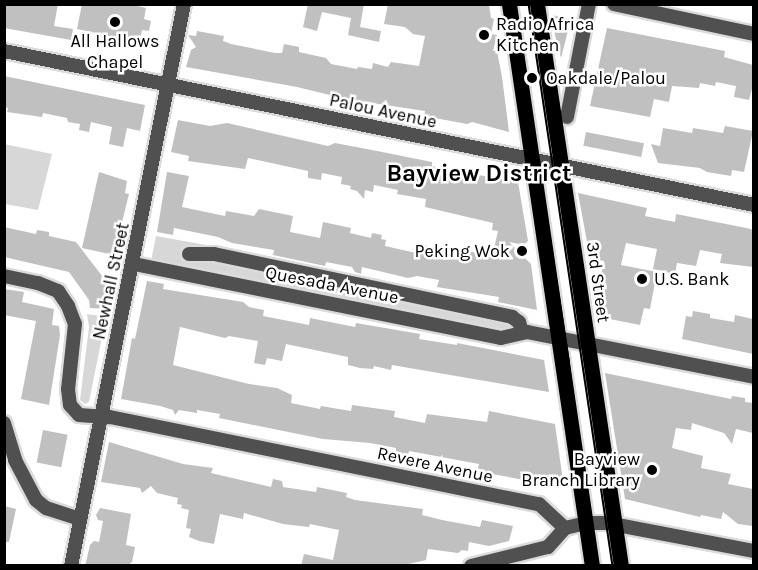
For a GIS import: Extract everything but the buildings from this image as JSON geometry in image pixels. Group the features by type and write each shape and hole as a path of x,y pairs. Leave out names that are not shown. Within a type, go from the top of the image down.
{"main road":[{"path":"509,4 592,566"},
{"name":"3rd Street","path":"537,4 621,566"}],"street":[{"name":"Newhall Street","path":"71,566 134,264 166,84 184,4"},
{"path":"567,117 589,4"},
{"path":"614,4 753,34"},
{"name":"Palou Avenue","path":"4,51 753,205"},
{"name":"Quesada Avenue","path":"189,254 214,254 512,317 519,322 522,332"},
{"name":"Quesada Avenue","path":"134,264 501,338 522,332 753,377"},
{"name":"Revere Avenue","path":"4,276 38,283 58,291 68,306 75,324 68,389 70,405 79,415 102,416 539,504 565,528"},
{"path":"4,423 10,461 36,500 46,508 80,519"},
{"path":"471,566 548,547 565,528 586,523 614,524 753,551"}],"shaded area":[{"path":"4,144 52,154 38,210 5,204"},
{"path":"156,236 217,247 214,261 509,322 513,328 508,333 151,261"},
{"path":"87,314 106,317 89,402 85,404 80,400 89,327"}],"tram line":[{"path":"514,4 569,361 596,566"},
{"path":"529,4 613,566"}],"place":[{"name":"All Hallows Chapel","path":"115,22"},
{"name":"Radio Africa Kitchen","path":"484,35"},
{"name":"Oakdale/Palou","path":"532,78"},
{"name":"Peking Wok","path":"522,251"},
{"name":"U.S. Bank","path":"642,279"},
{"name":"Bayview Branch Library","path":"652,470"}],"district":[{"name":"Bayview District","path":"479,174"}]}
